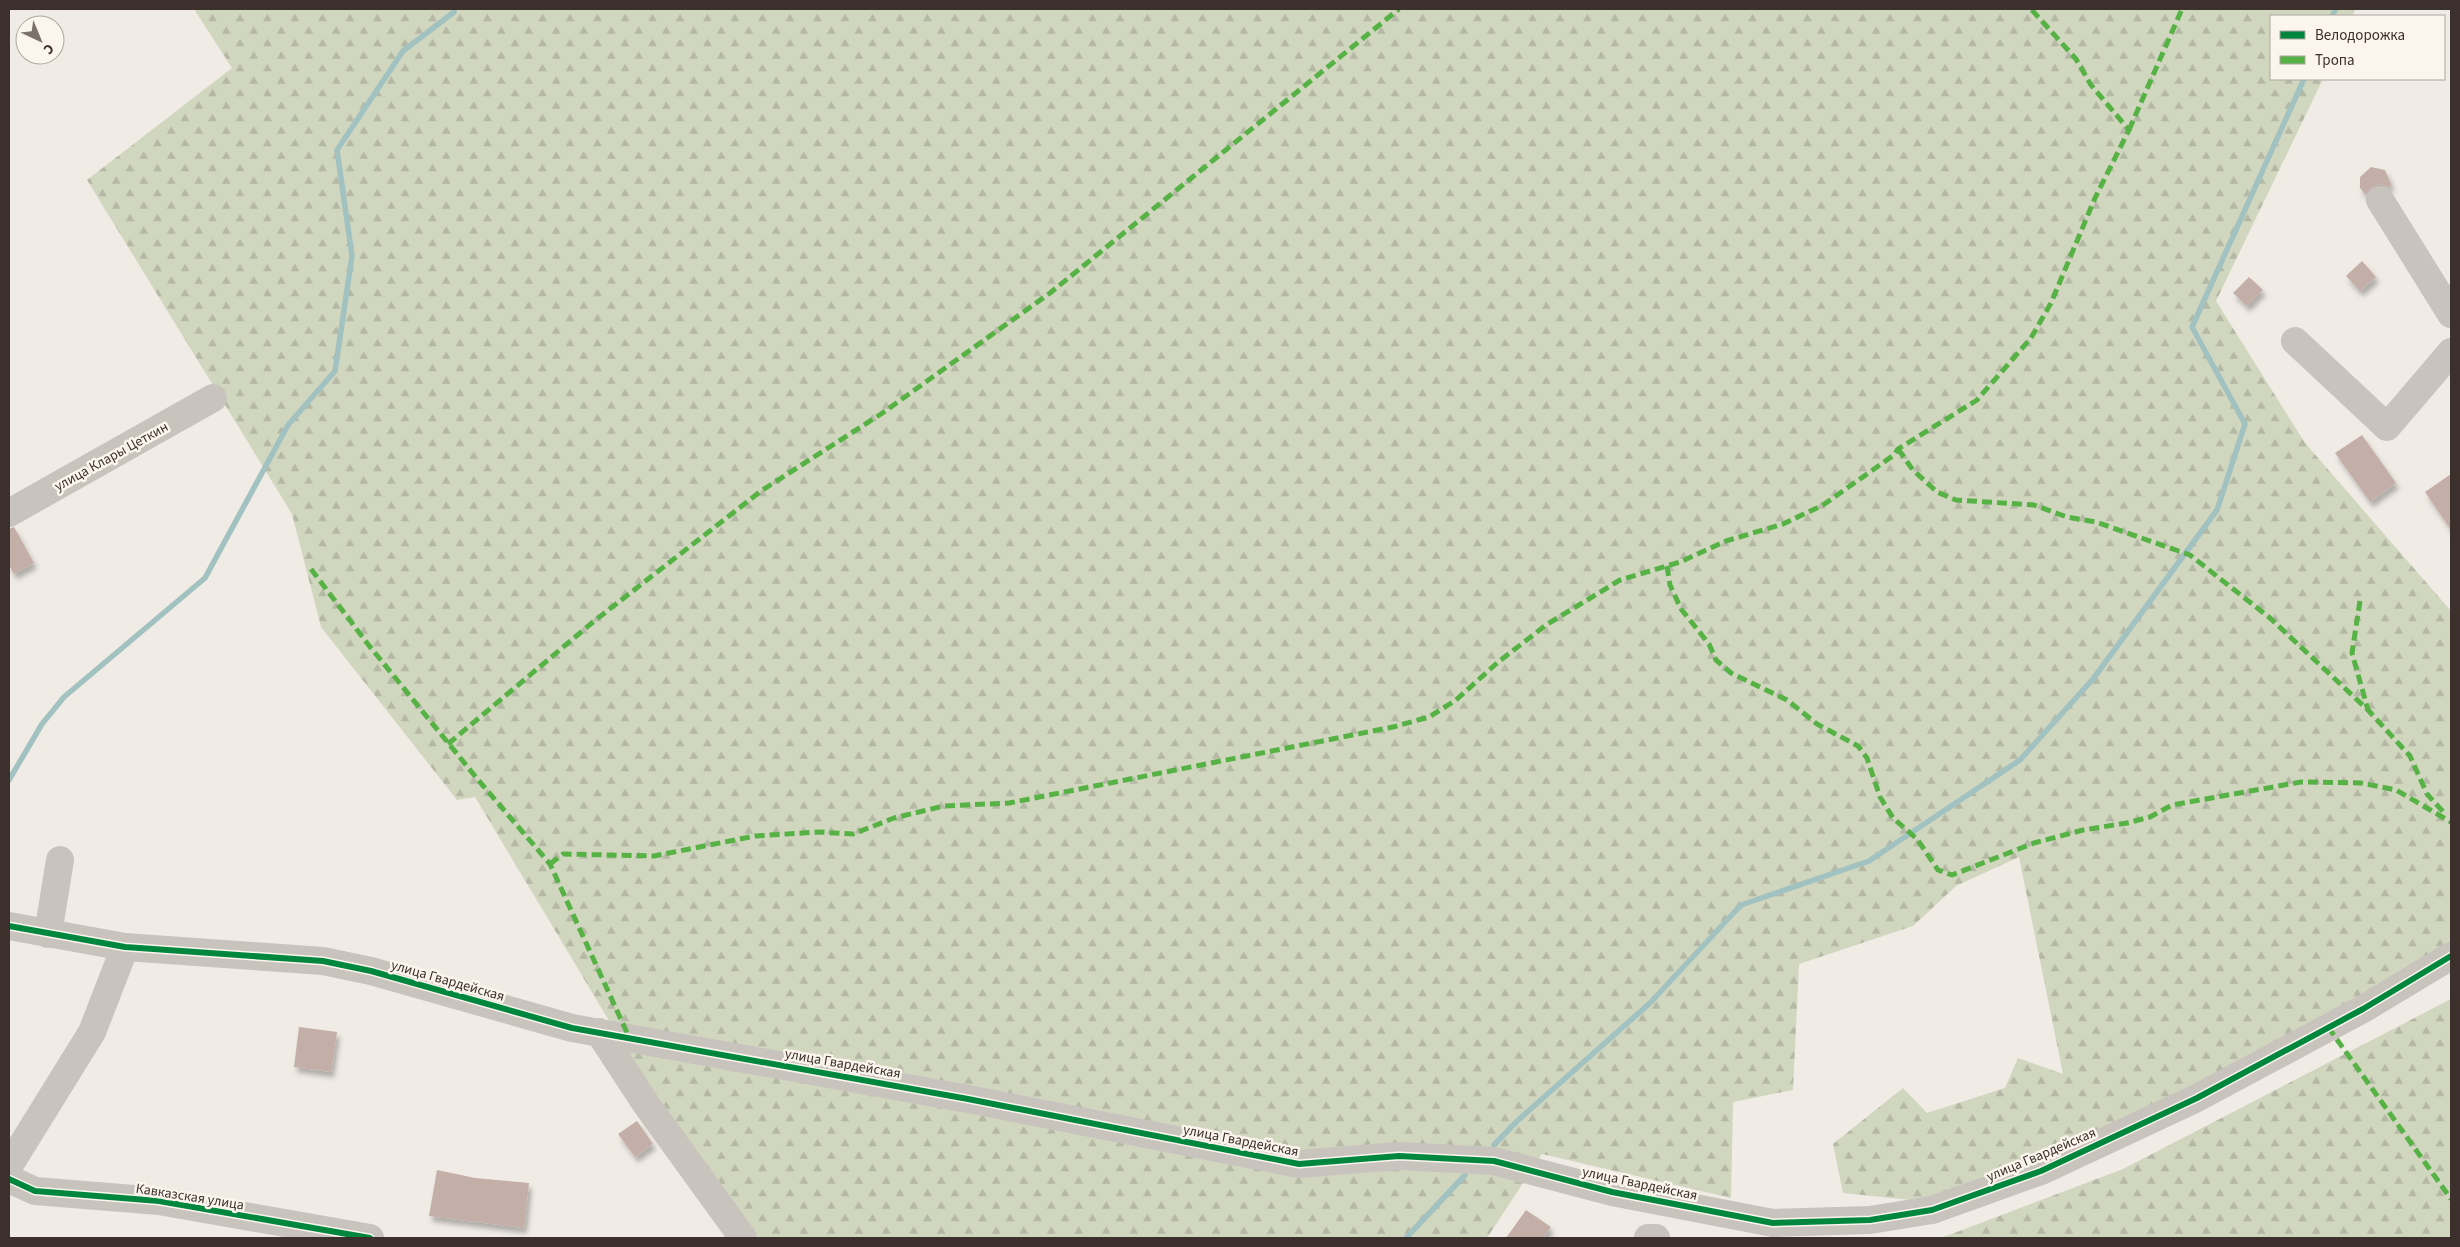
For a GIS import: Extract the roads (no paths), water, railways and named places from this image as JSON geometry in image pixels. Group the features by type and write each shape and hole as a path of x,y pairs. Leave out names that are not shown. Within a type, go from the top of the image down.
{"street":[{"path":"2380,200 2451,314"},
{"path":"2295,341 2387,426 2451,352"},
{"name":"улица Клары Цеткин","path":"9,513 213,398"},
{"path":"48,934 60,860"},
{"name":"улица Гвардейская","path":"9,926 125,947 323,961 372,971 572,1028 968,1099 1299,1164 1399,1156 1494,1161 1641,1198 1812,1230 1932,1210 2041,1171 2197,1098 2363,1008 2451,956"},
{"path":"9,1166 92,1032 125,947"},
{"path":"599,1032 646,1104 743,1238"},
{"name":"Кавказская улица","path":"9,1179 35,1191 159,1201 370,1238"},
{"path":"1648,1238 1656,1238"}],"waterway":[{"path":"9,780 42,724 64,697 205,578 288,425 335,371 352,256 337,150 403,51 454,12 454,9"},
{"path":"2333,15 2336,9"},
{"path":"1494,1145 1516,1122 1650,1003 1741,905 1869,861 2020,760 2093,679 2217,510 2245,424 2192,327 2304,80"},
{"path":"1406,1238 1465,1175"}]}
